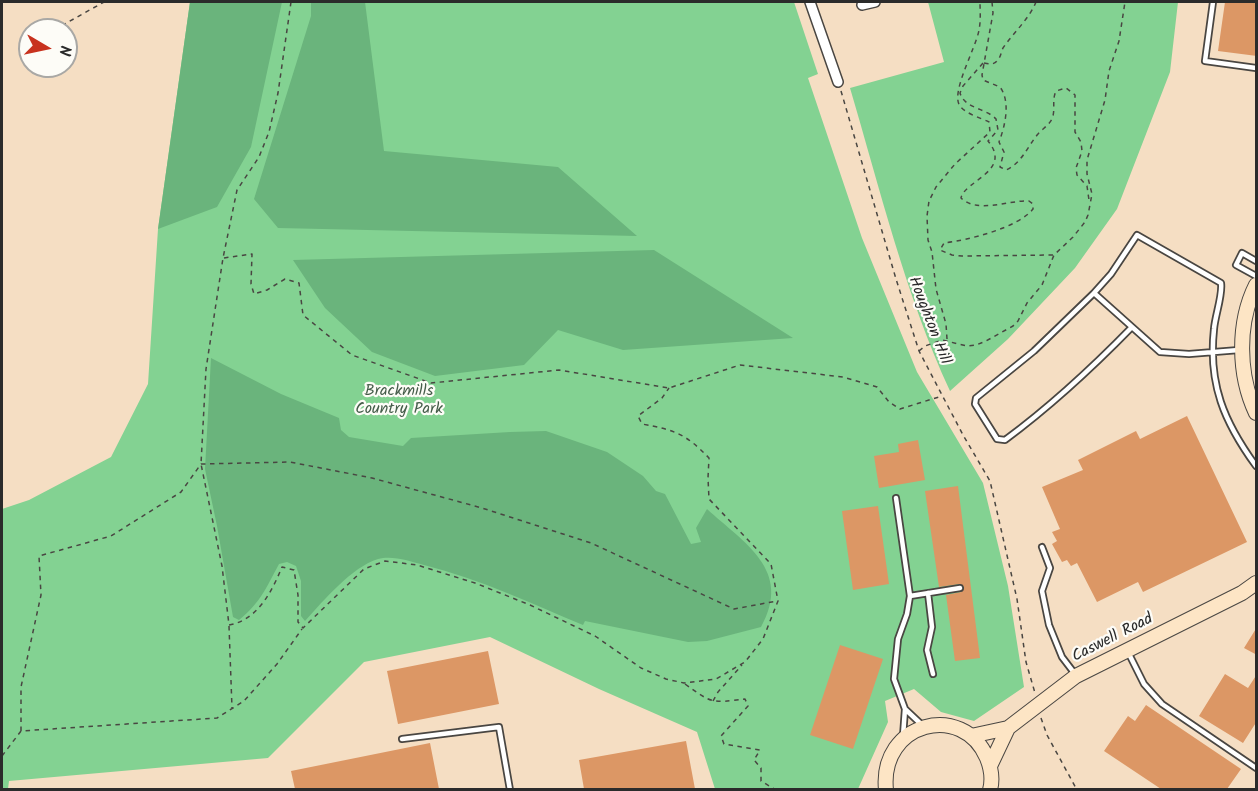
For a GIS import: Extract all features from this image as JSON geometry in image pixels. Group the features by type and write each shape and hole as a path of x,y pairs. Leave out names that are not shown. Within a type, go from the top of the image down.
{"street":[{"path":"810,2 838,82"},
{"path":"862,5 875,2"},
{"path":"1257,285 1252,293 1242,350 1244,372 1257,413"},
{"name":"Caswell Road","path":"971,736 1008,728 1076,676 1242,593 1257,583"},
{"name":"Caswell Road","path":"1242,593 1257,590"},
{"path":"886,789 885,770 891,753 903,738 924,727 940,725 956,728 971,736 983,750 990,766 992,783 990,789"},
{"name":"Caswell Road","path":"990,766 1008,728"}],"lane":[{"path":"1213,2 1205,61 1257,68"},
{"path":"1132,327 1088,372 1056,400 1005,440 997,439 975,404 976,398 1034,351 1094,293 1111,274 1136,236 1139,236 1221,284 1222,289 1214,321 1213,373 1223,412 1236,438 1257,466"},
{"path":"1257,261 1242,253 1236,265 1257,276"},
{"path":"1094,293 1164,353 1212,353 1242,350"},
{"path":"896,498 910,596 907,614 898,639 894,679 905,709 903,738"},
{"path":"1042,547 1050,568 1042,591 1049,625 1062,657 1076,676"},
{"path":"910,596 960,588"},
{"path":"928,593 932,627 927,650 933,674"},
{"path":"1127,649 1144,684 1157,700 1257,768"},
{"path":"905,709 924,727"},
{"path":"402,740 499,727 510,789"}],"path":[{"path":"75,18 104,2"},
{"path":"232,708 230,625 222,566 201,464 206,369 223,258 237,190 259,156 269,132 278,93 291,2"},
{"path":"946,340 946,324 936,289 932,252 928,240 929,201 936,187 955,164 990,132 989,122 962,108 957,98 957,90 972,55 979,31 980,2"},
{"path":"992,2 993,13 982,79 1000,87 1004,94 1005,128 999,142 1004,152 1000,166 1004,170 1013,167 1030,147 1054,114 1053,99 1056,92 1066,88 1074,94 1075,132 1081,142 1082,151 1076,168 1077,175 1088,189 1090,207"},
{"path":"983,63 992,64 998,60 1036,2"},
{"path":"919,351 932,343 946,340 967,346 976,345 1013,326 1027,303 1042,285 1054,255 1080,228 1088,215 1092,194 1087,174 1087,160 1105,100 1109,71 1119,41 1125,2"},
{"path":"983,63 963,86 960,93 964,101 991,114 996,119 998,127 988,141 994,147 995,155 984,176 961,193 961,198 983,206 1026,201 1033,204 1034,209 1022,218 996,230 944,243 940,250 962,256 1054,255"},
{"name":"Houghton Hill","path":"838,82 892,269 919,351 990,481 1017,599 1031,681"},
{"path":"223,258 252,254 251,284 254,294 267,290 285,279 299,283 303,315 352,356 431,383 559,370 669,387 740,365 843,377 877,387 900,410 942,396"},
{"path":"669,387 662,398 638,416 642,424 672,429 693,441 709,459 709,499 771,564 778,601 763,639 718,692 713,702"},
{"path":"201,464 290,462 372,478 482,508 591,543 734,609 778,601"},
{"path":"2,756 21,731 21,687 41,595 39,556 111,536 181,492 201,464"},
{"path":"21,731 217,718 244,701 277,664 303,628 364,569 385,561 417,565 475,583 530,605 595,636 640,668 666,679 684,683 716,679 745,662"},
{"path":"230,625 242,623 260,606 274,587 282,567 294,570 298,595 298,622 303,628"},
{"path":"684,683 713,702 745,699 748,706 721,736 724,744 760,750 754,760 761,768 761,781 776,789"},
{"path":"1039,714 1047,735 1077,789"}],"green space":[{"name":"Brackmills Country Park","path":"190,2 794,2 818,74 808,78 862,238 917,372 983,483 1008,586 1024,687 974,721 941,712 914,689 885,701 888,722 858,789 715,789 697,732 490,637 364,662 268,758 9,781 8,789 2,789 2,509 29,500 111,457 148,384 158,229"},
{"path":"190,2 282,2 251,147 217,207 158,229"},
{"path":"311,2 365,2 384,151 558,167 637,236 278,228 254,199 311,16"},
{"path":"928,2 1178,2 1170,72 1117,209 1075,268 1008,339 950,391 906,279 850,88 944,62"},
{"path":"654,250 793,338 623,350 558,330 524,365 435,376 372,352 325,308 293,260"},
{"path":"211,358 281,394 339,418 341,430 349,437 403,446 411,438 546,431 607,452 643,476 656,491 665,494 691,544 701,542 696,528 707,509 749,546 760,559 768,574 771,589 769,607 761,627 707,641 688,642 585,621 583,625 465,577 395,558 378,559 358,569 339,585 305,621 301,616 301,581 296,566 287,562 279,564 258,601 239,620 233,617 205,469"}],"building":[{"path":"1225,2 1257,2 1257,56 1218,51"},
{"path":"1187,416 1247,542 1143,592 1138,582 1097,602 1077,563 1071,566 1067,560 1062,562 1052,544 1057,541 1052,532 1060,529 1042,487 1083,470 1078,460 1136,431 1140,439"},
{"path":"918,440 925,480 879,488 874,456 899,452 898,444"},
{"path":"958,486 980,658 955,661 946,595 961,592 964,587 960,584 939,587 925,491"},
{"path":"878,506 889,584 853,590 842,511"},
{"path":"1257,627 1257,655 1244,648"},
{"path":"840,645 883,659 853,749 810,735"},
{"path":"488,651 499,704 398,724 387,671"},
{"path":"1225,674 1248,688 1257,674 1257,721 1243,743 1199,716"},
{"path":"1146,705 1241,769 1227,789 1161,789 1104,751 1128,716 1135,721"},
{"path":"686,741 695,789 584,789 579,760"},
{"path":"430,743 439,789 295,789 291,771"}]}
